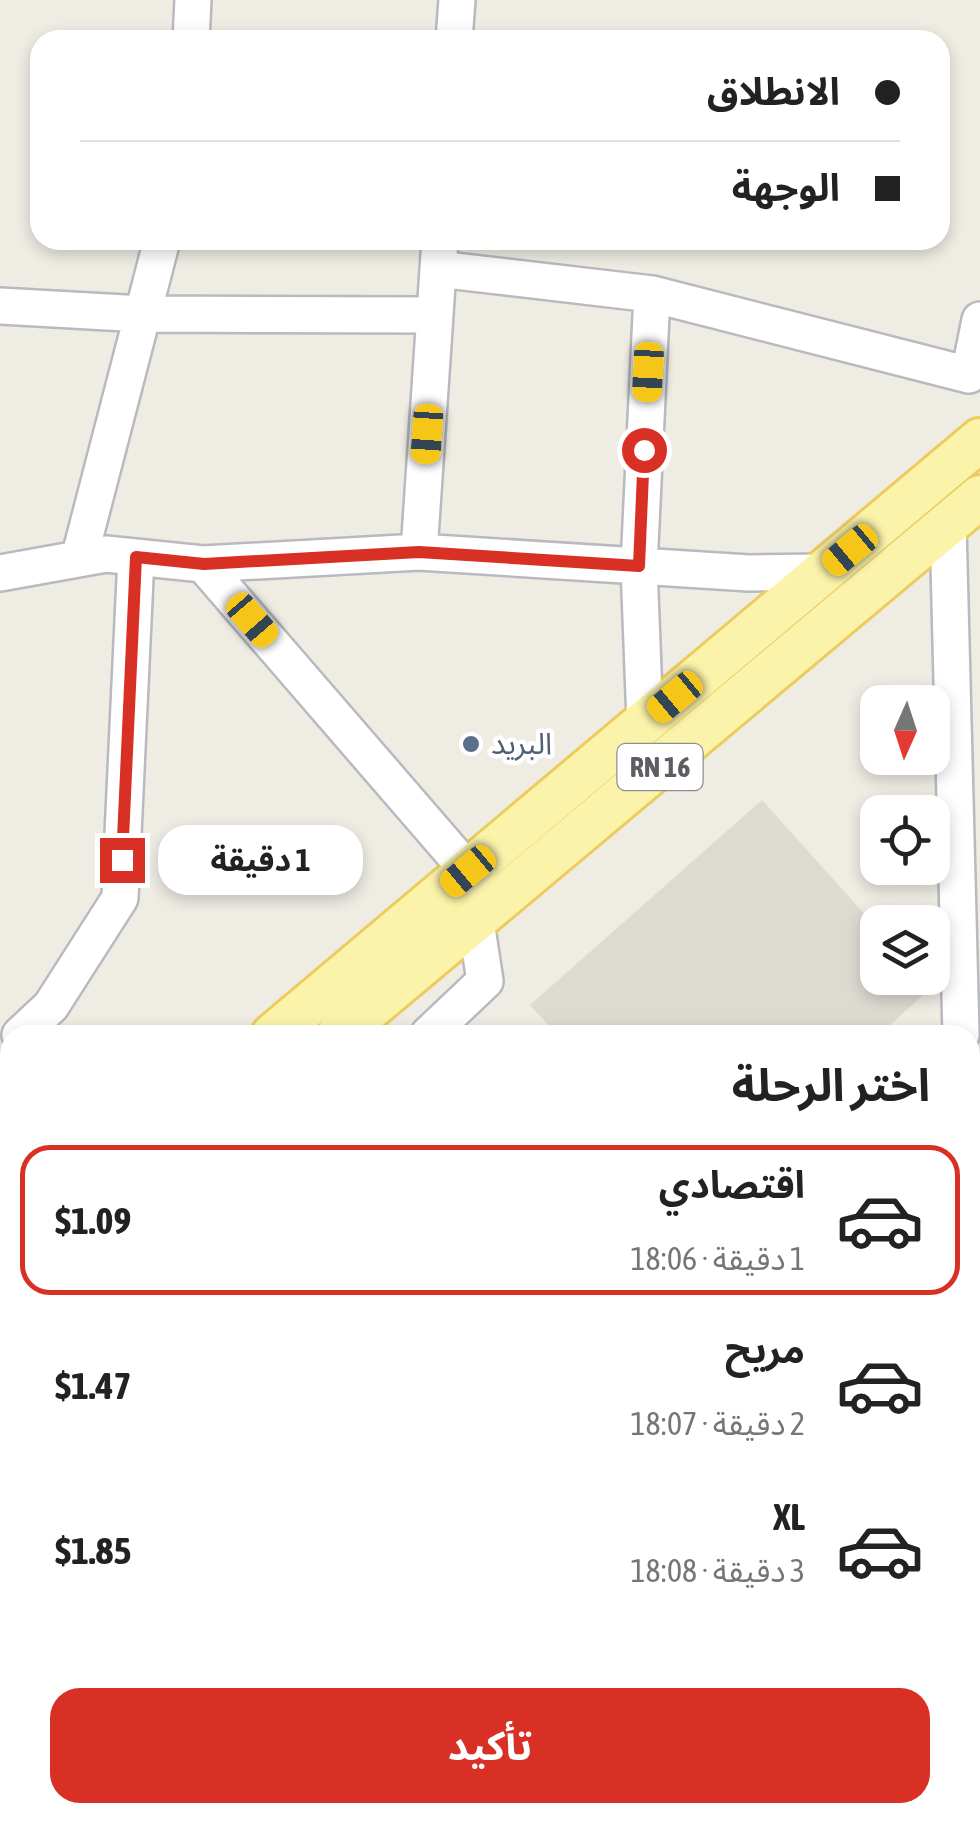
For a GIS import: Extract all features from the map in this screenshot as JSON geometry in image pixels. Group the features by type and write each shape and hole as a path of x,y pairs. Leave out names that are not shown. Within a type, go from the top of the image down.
{"main road":[{"name":"RN 16","path":"285,1025 980,440"},
{"name":"RN 16","path":"350,1025 964,534"}],"street":[{"path":"191,30 192,0"},
{"path":"455,30 457,0"},
{"path":"79,559 159,250"},
{"path":"419,552 439,254 652,294 975,376 980,320"},
{"path":"645,722 639,566 652,294"},
{"path":"0,306 143,314 435,315"},
{"path":"962,1025 969,906 964,534"},
{"path":"0,573 106,554 204,564 419,552 749,573 824,572"},
{"path":"31,1025 52,1006 120,898 136,557"},
{"path":"204,564 468,871 486,914 484,981 438,1025"},
{"path":"980,1747 980,1794"}],"shaded area":[{"path":"762,800 860,909 860,995 923,995 890,1025 548,1025 530,1005"}],"place":[{"name":"البريد","path":"471,744"}],"route":[{"path":"122,860 136,557 204,564 419,552 639,566 644,450"}]}
